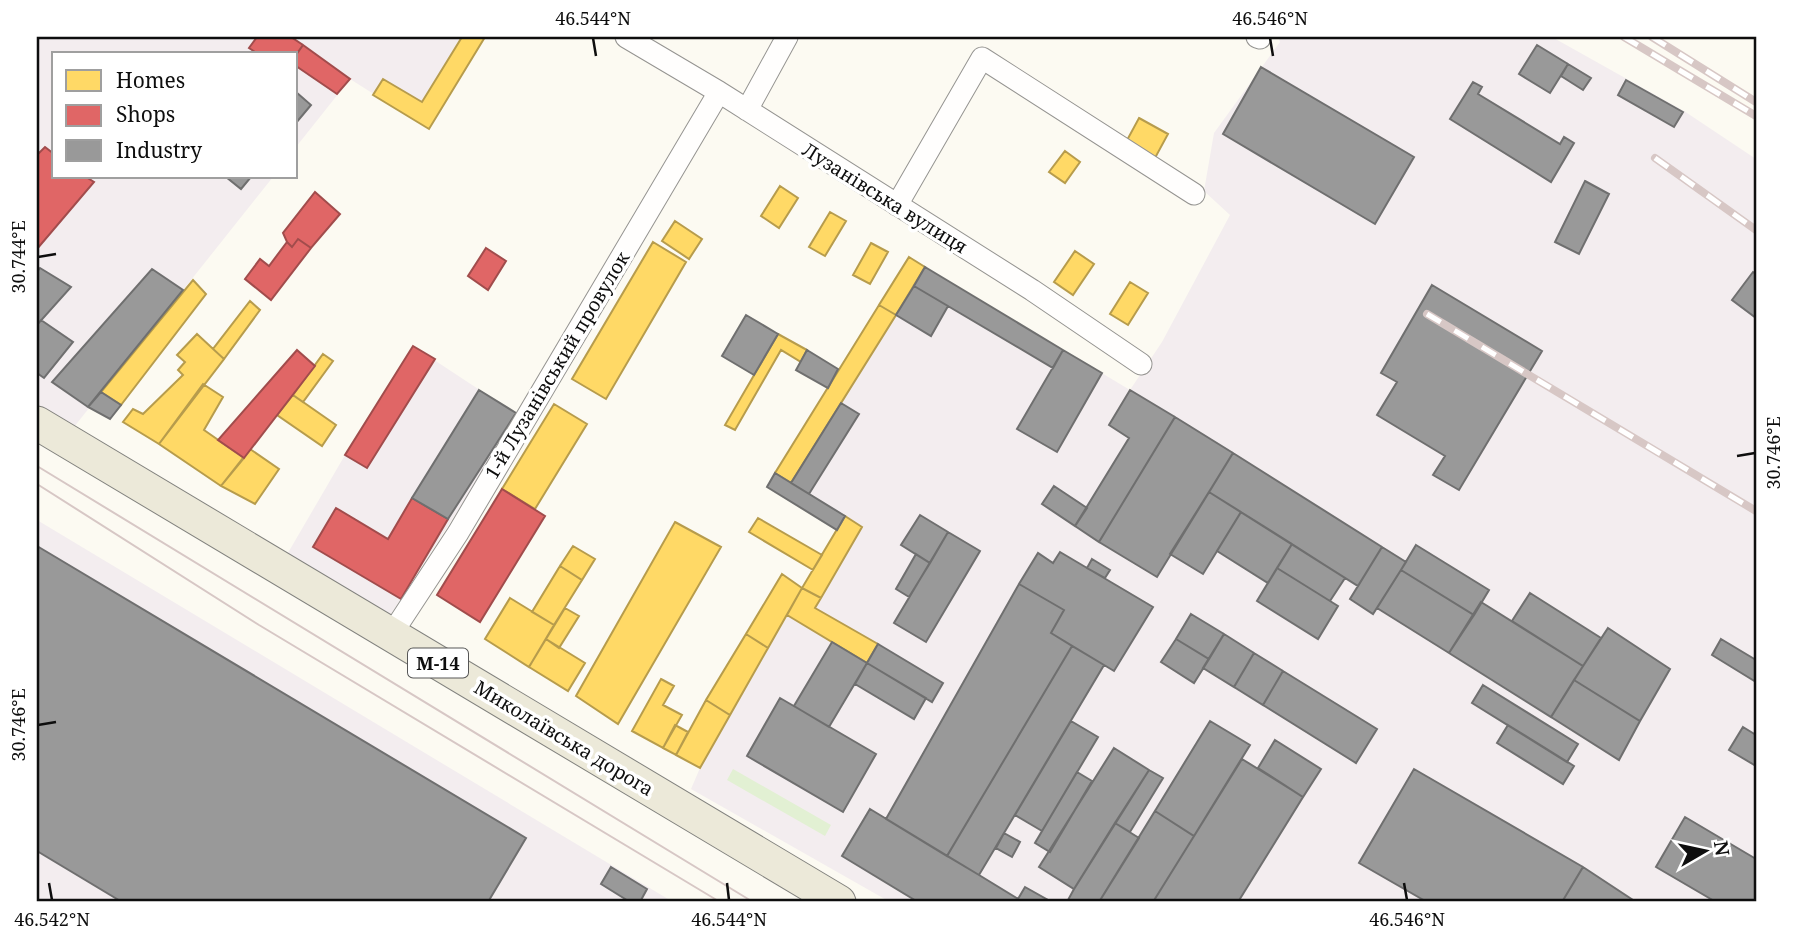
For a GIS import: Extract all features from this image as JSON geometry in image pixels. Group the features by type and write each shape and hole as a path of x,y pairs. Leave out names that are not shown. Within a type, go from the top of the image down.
{"main road":[{"name":"Миколаївська дорога","path":"37,423 839,902"}],"street":[{"name":"Лузанівська вулиця","path":"626,37 719,92 1032,290 1141,364"},
{"path":"747,110 787,37"},
{"path":"897,205 982,58 1194,194"},
{"name":"1-й Лузанівський провулок","path":"391,635 458,533 719,92"}],"shaded area":[{"path":"37,37 485,37 429,129 350,79 298,144 298,52 52,52 52,178 272,178 74,427 37,405"},
{"path":"1278,37 1552,37 1684,111 1756,159 1756,902 890,902 691,789 700,768 845,516 791,483 925,267 1130,390 1162,342 1230,215 1204,191 1214,133 1280,42"},
{"path":"413,346 519,416 391,614 285,558"},
{"path":"37,520 673,902 37,902"}],"green space":[{"path":"733,769 831,825 825,836 727,780"}],"building: Homes":[{"path":"462,37 485,37 429,129 373,95 383,79 422,102"},
{"path":"1139,118 1168,134 1155,158 1126,142"},
{"path":"1065,151 1080,162 1065,183 1049,172"},
{"path":"780,186 798,198 779,228 761,216"},
{"path":"830,212 846,221 825,256 809,247"},
{"path":"675,221 702,239 689,259 662,241"},
{"path":"653,242 686,262 606,399 572,379"},
{"path":"871,243 888,252 870,284 853,275"},
{"path":"1075,251 1094,264 1073,295 1054,282"},
{"path":"909,257 925,267 896,315 879,305"},
{"path":"193,280 206,294 121,405 101,392"},
{"path":"1130,282 1148,293 1128,325 1110,314"},
{"path":"250,301 260,310 224,359 213,349"},
{"path":"879,305 896,315 791,483 775,473"},
{"path":"197,334 224,359 159,444 123,422 133,409 143,414 183,375 178,370 185,362 177,355"},
{"path":"778,334 807,350 801,362 781,350 735,430 725,425"},
{"path":"323,354 333,361 303,402 293,395"},
{"path":"203,384 223,397 204,430 244,458 221,486 159,444"},
{"path":"293,395 336,425 322,446 277,415"},
{"path":"554,404 587,424 535,509 502,489"},
{"path":"250,449 279,469 255,504 221,486"},
{"path":"845,516 862,527 821,598 802,588"},
{"path":"758,518 822,555 813,570 749,532"},
{"path":"675,522 721,547 618,724 576,696"},
{"path":"573,546 595,559 582,580 560,566"},
{"path":"560,566 582,580 554,625 532,612"},
{"path":"782,574 802,588 768,648 746,634"},
{"path":"802,588 821,598 815,608 878,644 867,663 787,615"},
{"path":"510,598 554,625 529,667 485,639"},
{"path":"565,608 579,616 559,648 546,639"},
{"path":"746,634 768,648 730,715 706,700"},
{"path":"546,639 585,663 568,691 529,667"},
{"path":"661,679 674,686 663,705 682,715 663,748 632,731"},
{"path":"706,700 730,715 700,768 676,755"},
{"path":"675,725 688,732 676,755 663,748"}],"building: Shops":[{"path":"257,37 291,37 303,45 298,52 255,52 249,48"},
{"path":"303,45 350,79 337,94 298,67 298,52"},
{"path":"45,147 52,152 52,178 88,178 94,182 37,249 37,155"},
{"path":"315,192 340,214 311,248 298,239 292,247 283,233"},
{"path":"298,239 311,248 271,300 245,279 260,259 269,266 287,242 292,247"},
{"path":"486,248 506,261 488,290 468,276"},
{"path":"413,346 435,359 367,468 345,455"},
{"path":"297,350 315,366 244,458 218,440"},
{"path":"502,489 545,516 480,622 437,595"},
{"path":"412,498 448,519 401,599 313,547 336,508 388,539"}],"building: Industry":[{"path":"1537,45 1568,64 1550,93 1519,74"},
{"path":"1568,64 1591,78 1583,90 1561,76"},
{"path":"1261,67 1414,157 1375,224 1223,134"},
{"path":"1626,80 1683,112 1674,127 1618,95"},
{"path":"1473,82 1482,87 1478,94 1560,144 1564,137 1574,143 1551,182 1450,119"},
{"path":"298,94 311,105 298,121"},
{"path":"227,178 250,178 241,189"},
{"path":"1585,181 1609,194 1579,254 1555,242"},
{"path":"925,267 1063,350 1053,368 914,286"},
{"path":"40,268 71,287 37,325 37,272"},
{"path":"152,269 183,290 88,407 52,382"},
{"path":"1753,272 1756,274 1756,318 1732,300"},
{"path":"1432,285 1542,351 1459,490 1433,475 1445,456 1377,415 1397,382 1381,373"},
{"path":"914,286 948,306 931,336 896,315"},
{"path":"746,315 778,334 754,375 722,356"},
{"path":"41,320 73,342 44,378 37,373 37,325"},
{"path":"807,350 838,369 828,388 796,370"},
{"path":"1063,350 1102,373 1057,452 1017,429"},
{"path":"479,390 516,413 448,519 412,498"},
{"path":"1130,390 1175,417 1099,542 1075,526 1129,438 1109,425"},
{"path":"101,392 121,405 110,419 88,407"},
{"path":"841,403 859,414 809,494 791,483"},
{"path":"1175,417 1233,453 1157,577 1099,542"},
{"path":"1233,453 1382,547 1358,586 1209,492"},
{"path":"775,473 845,516 837,530 767,487"},
{"path":"1054,486 1087,508 1075,526 1042,504"},
{"path":"1209,492 1241,512 1203,574 1170,554"},
{"path":"1241,512 1292,544 1268,583 1217,551"},
{"path":"920,515 948,532 930,563 901,545"},
{"path":"948,532 980,551 926,642 894,623"},
{"path":"1292,544 1345,578 1330,601 1277,568"},
{"path":"1416,545 1489,590 1474,615 1401,570"},
{"path":"37,546 526,838 488,902 122,902 37,851"},
{"path":"1382,547 1406,562 1373,614 1350,599"},
{"path":"1060,552 1153,607 1114,671 1051,633 1064,610 1019,584 1038,553 1053,563"},
{"path":"916,554 930,563 909,597 896,589"},
{"path":"1092,559 1110,570 1105,578 1087,568"},
{"path":"1277,568 1338,606 1318,639 1257,601"},
{"path":"1401,570 1474,615 1449,653 1377,608"},
{"path":"1019,584 1064,610 1051,633 1072,646 947,856 886,819"},
{"path":"1530,593 1601,638 1583,666 1512,621"},
{"path":"1481,602 1583,666 1551,717 1449,653"},
{"path":"1191,614 1224,634 1209,659 1176,639"},
{"path":"1608,628 1670,669 1640,721 1574,680"},
{"path":"1224,634 1254,653 1234,687 1203,668"},
{"path":"1176,639 1209,659 1194,683 1161,662"},
{"path":"1721,639 1756,660 1756,682 1712,655"},
{"path":"832,642 867,663 829,727 794,706"},
{"path":"878,644 943,683 932,702 867,663"},
{"path":"1072,646 1104,665 979,875 947,856"},
{"path":"1254,653 1283,671 1263,705 1234,687"},
{"path":"867,663 926,698 914,719 855,684"},
{"path":"1283,671 1377,729 1356,763 1263,705"},
{"path":"1574,680 1640,721 1619,760 1551,717"},
{"path":"1483,685 1578,744 1567,762 1472,703"},
{"path":"780,698 876,754 843,812 747,756"},
{"path":"1071,721 1098,737 1042,831 1015,815"},
{"path":"1210,721 1250,745 1194,836 1155,811"},
{"path":"1508,725 1574,766 1563,784 1497,743"},
{"path":"1743,727 1756,735 1756,766 1729,750"},
{"path":"1275,740 1321,769 1303,797 1258,768"},
{"path":"1114,748 1149,770 1074,889 1039,867"},
{"path":"1242,759 1303,797 1238,902 1153,902"},
{"path":"1414,769 1583,867 1562,902 1427,902 1359,863"},
{"path":"1149,770 1163,778 1130,832 1115,823"},
{"path":"1077,772 1092,781 1050,852 1035,843"},
{"path":"870,809 1023,902 918,902 842,856"},
{"path":"1155,811 1194,836 1153,902 1099,902"},
{"path":"1685,817 1756,859 1756,902 1716,902 1656,867"},
{"path":"1115,823 1139,838 1099,902 1068,900 1074,889"},
{"path":"1004,833 1020,842 1012,857 996,848"},
{"path":"611,867 647,889 640,902 630,902 601,884"},
{"path":"1583,867 1636,902 1562,902"},
{"path":"1025,887 1048,900 1023,902 1018,899"}],"tram line":[{"path":"37,466 753,902"},
{"path":"37,484 259,625 720,902"}],"railway":[{"path":"1624,37 1756,116"},
{"path":"1652,37 1756,102"},
{"path":"1655,158 1756,230"},
{"path":"1427,314 1756,511"}]}
